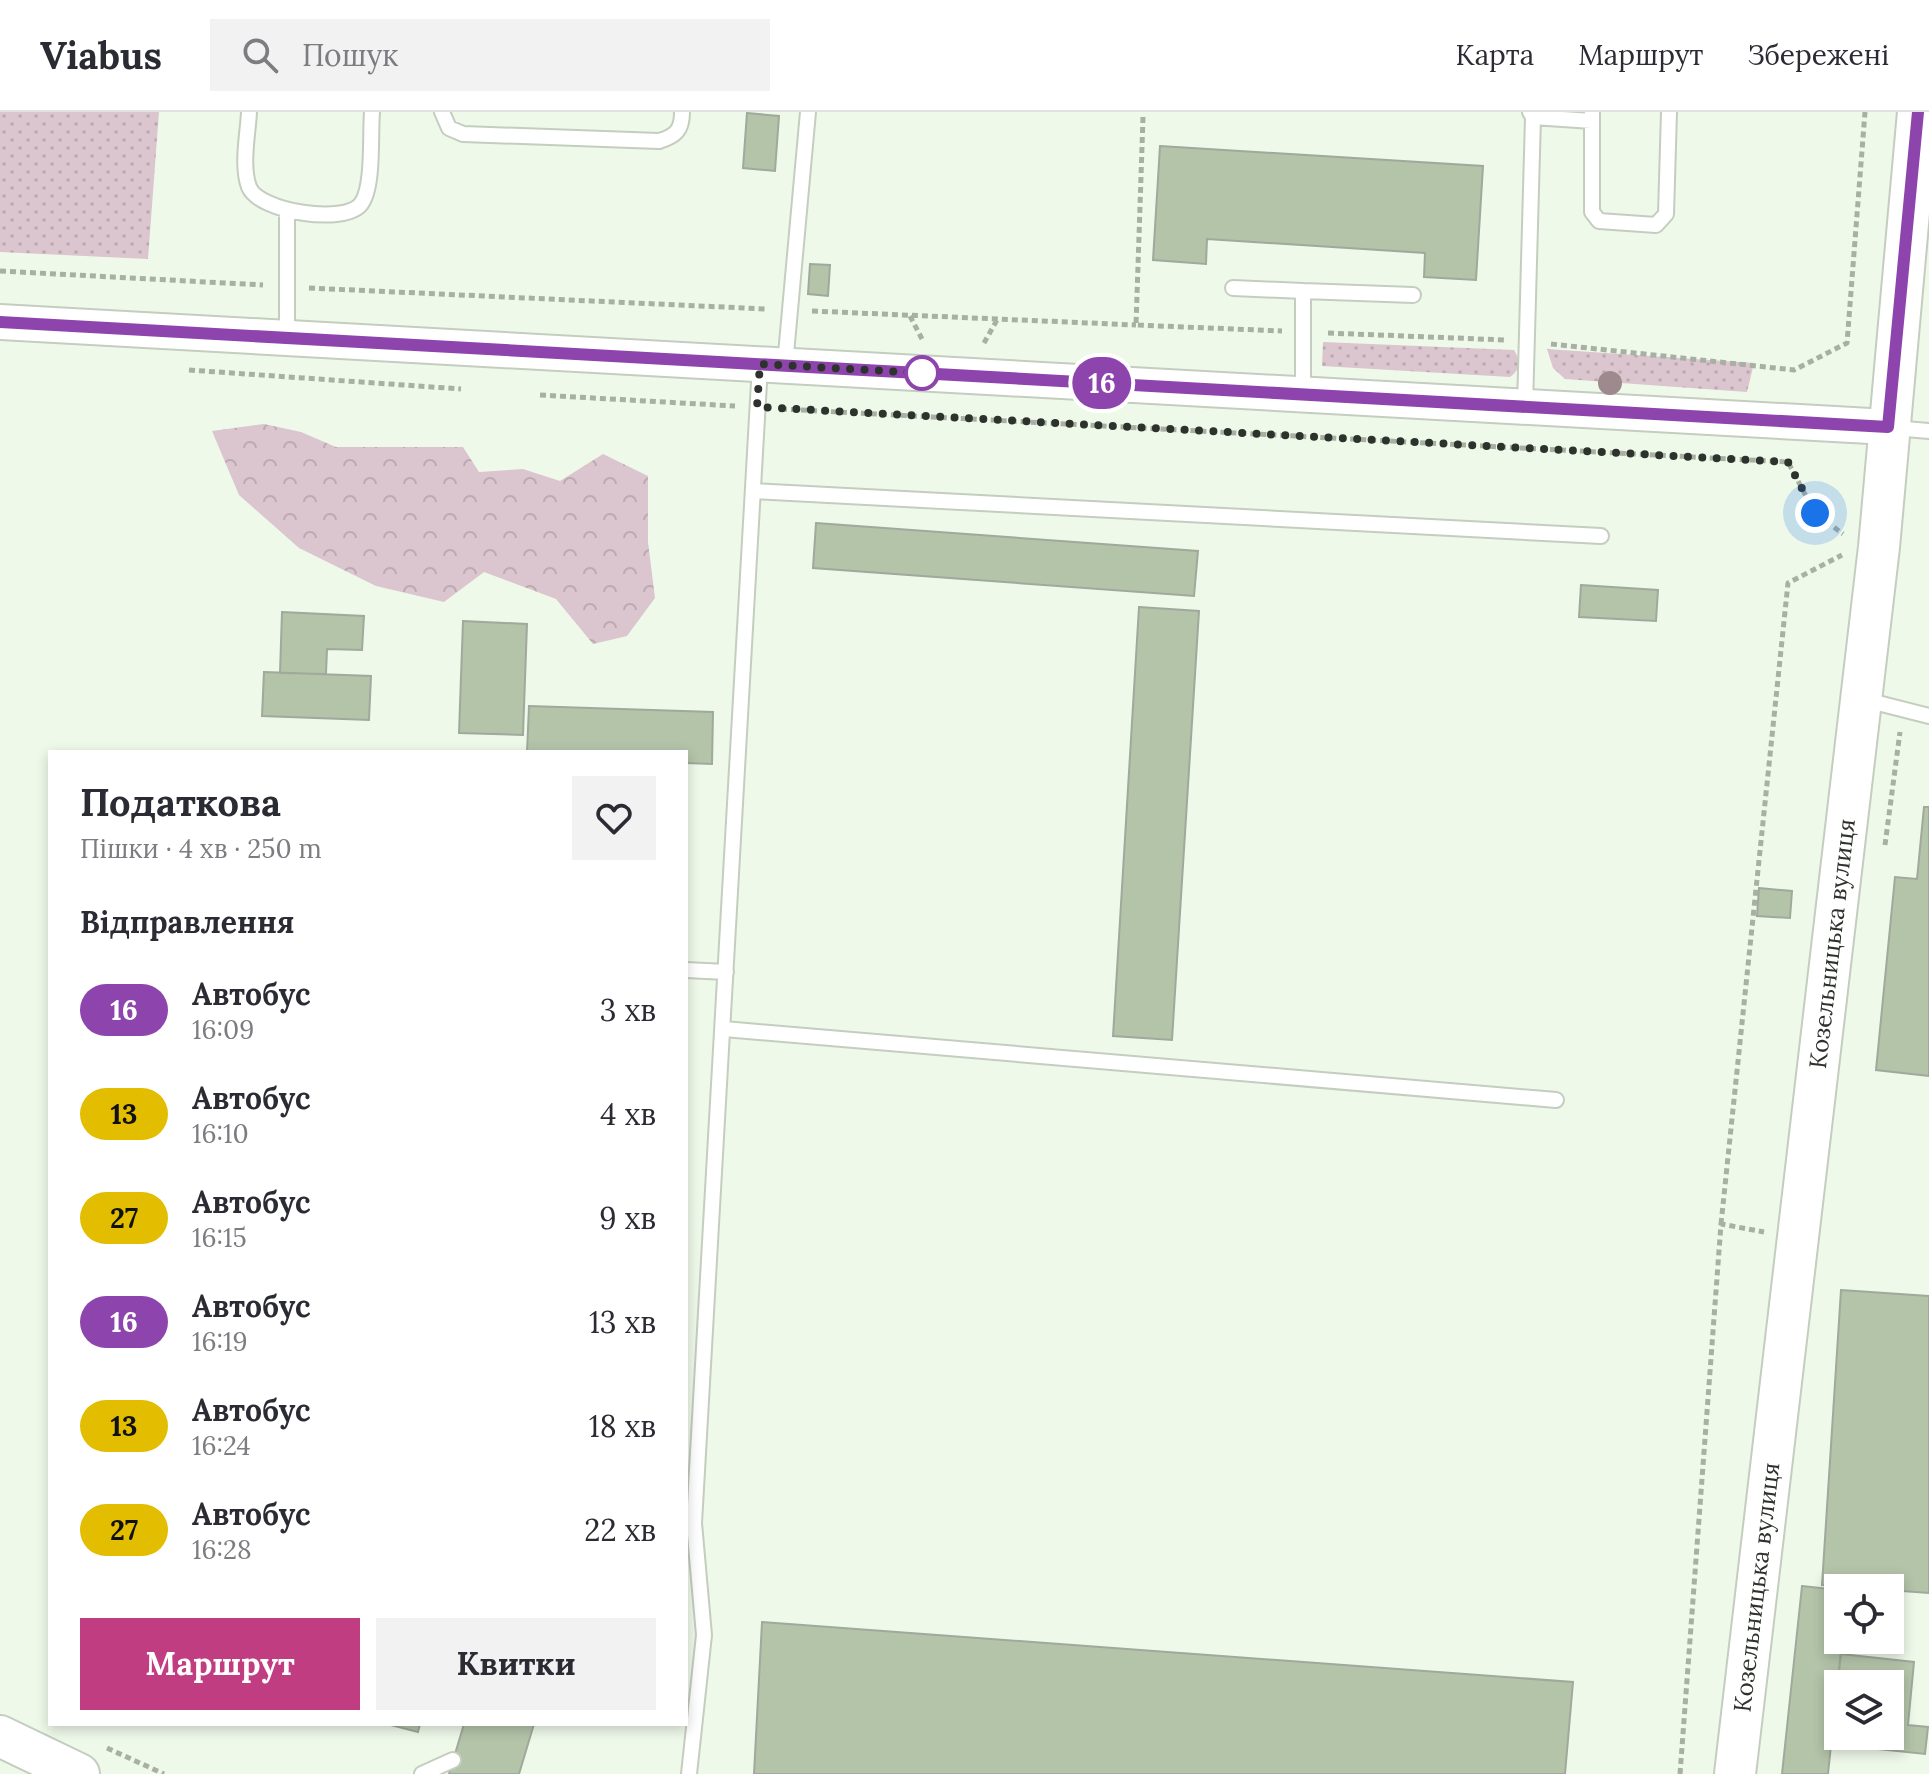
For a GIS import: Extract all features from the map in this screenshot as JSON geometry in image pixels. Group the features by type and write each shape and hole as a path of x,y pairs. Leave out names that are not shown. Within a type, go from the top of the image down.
{"main road":[{"name":"Козельницька вулиця","path":"1735,1774 1879,547 1918,112"},
{"path":"23,1753 79,1774"}],"street":[{"path":"0,322 1888,427"}],"lane":[{"path":"249,112 248,186 257,200 287,211 348,214 359,207 367,194 372,112"},
{"path":"442,112 449,128 463,134 659,141 674,136 682,125 682,112"},
{"path":"689,1774 704,1635 694,1523 757,407 789,310 808,112"},
{"path":"1525,407 1532,114 1592,116 1592,212 1599,221 1656,225 1666,214 1669,112"},
{"path":"287,211 287,338"},
{"path":"1233,288 1413,295"},
{"path":"1303,291 1303,395"},
{"path":"1888,427 1929,431"},
{"path":"753,491 1601,536"},
{"path":"1862,699 1929,716"},
{"path":"688,970 726,972"},
{"path":"724,1029 1556,1100"},
{"path":"422,1774 453,1760"}],"path":[{"path":"1847,343 1865,112"},
{"path":"0,271 1136,325"},
{"path":"909,315 924,342"},
{"path":"982,346 997,320"},
{"path":"175,369 461,389"},
{"path":"1793,383 1794,370"},
{"path":"540,395 1788,462 1815,513 1848,538"},
{"path":"1680,1774 1721,1224 1788,583 1844,553"},
{"path":"1721,1224 1798,1238"}],"green space":[{"path":"0,112 159,112 148,259 0,252"},
{"path":"1323,342 1514,350 1518,365 1510,377 1322,366"},
{"path":"1547,349 1754,363 1747,392 1565,379 1553,368"},
{"path":"264,424 301,432 336,447 463,447 479,472 523,469 560,481 603,454 648,476 648,542 655,598 627,636 593,644 556,599 484,572 444,602 376,586 299,548 239,495 212,431"}],"building":[{"path":"747,113 779,116 775,171 743,168"},
{"path":"1160,146 1483,166 1476,280 1424,277 1425,253 1207,239 1206,264 1153,260"},
{"path":"810,264 830,265 828,296 808,294"},
{"path":"816,523 1198,551 1194,596 813,568"},
{"path":"1581,585 1658,590 1656,621 1579,617"},
{"path":"1139,607 1199,611 1172,1040 1113,1036"},
{"path":"282,612 364,616 362,650 327,649 326,674 280,673"},
{"path":"463,621 527,624 523,735 459,733"},
{"path":"264,672 371,676 369,720 262,716"},
{"path":"529,706 713,712 712,764 688,763 688,750 527,750"},
{"path":"1924,807 1929,807 1929,1076 1876,1070 1895,877 1917,879"},
{"path":"1759,888 1792,891 1790,918 1757,916"},
{"path":"1841,1290 1929,1296 1929,1593 1904,1591 1904,1574 1824,1574 1822,1585"},
{"path":"1802,1586 1824,1588 1824,1654 1841,1654 1839,1670 1824,1670 1824,1750 1831,1750 1828,1774 1782,1774"},
{"path":"762,1622 1573,1682 1565,1774 754,1774"},
{"path":"1841,1654 1914,1662 1908,1725 1928,1727 1925,1754 1887,1750 1904,1750 1904,1670 1839,1670"},
{"path":"395,1726 420,1726 418,1732"},
{"path":"463,1726 533,1726 519,1774 449,1774"}],"bus line":[{"name":"16","path":"0,322 1888,427 1918,112"}],"route":[{"path":"922,373 760,364 757,407 1788,462 1815,513"}]}
